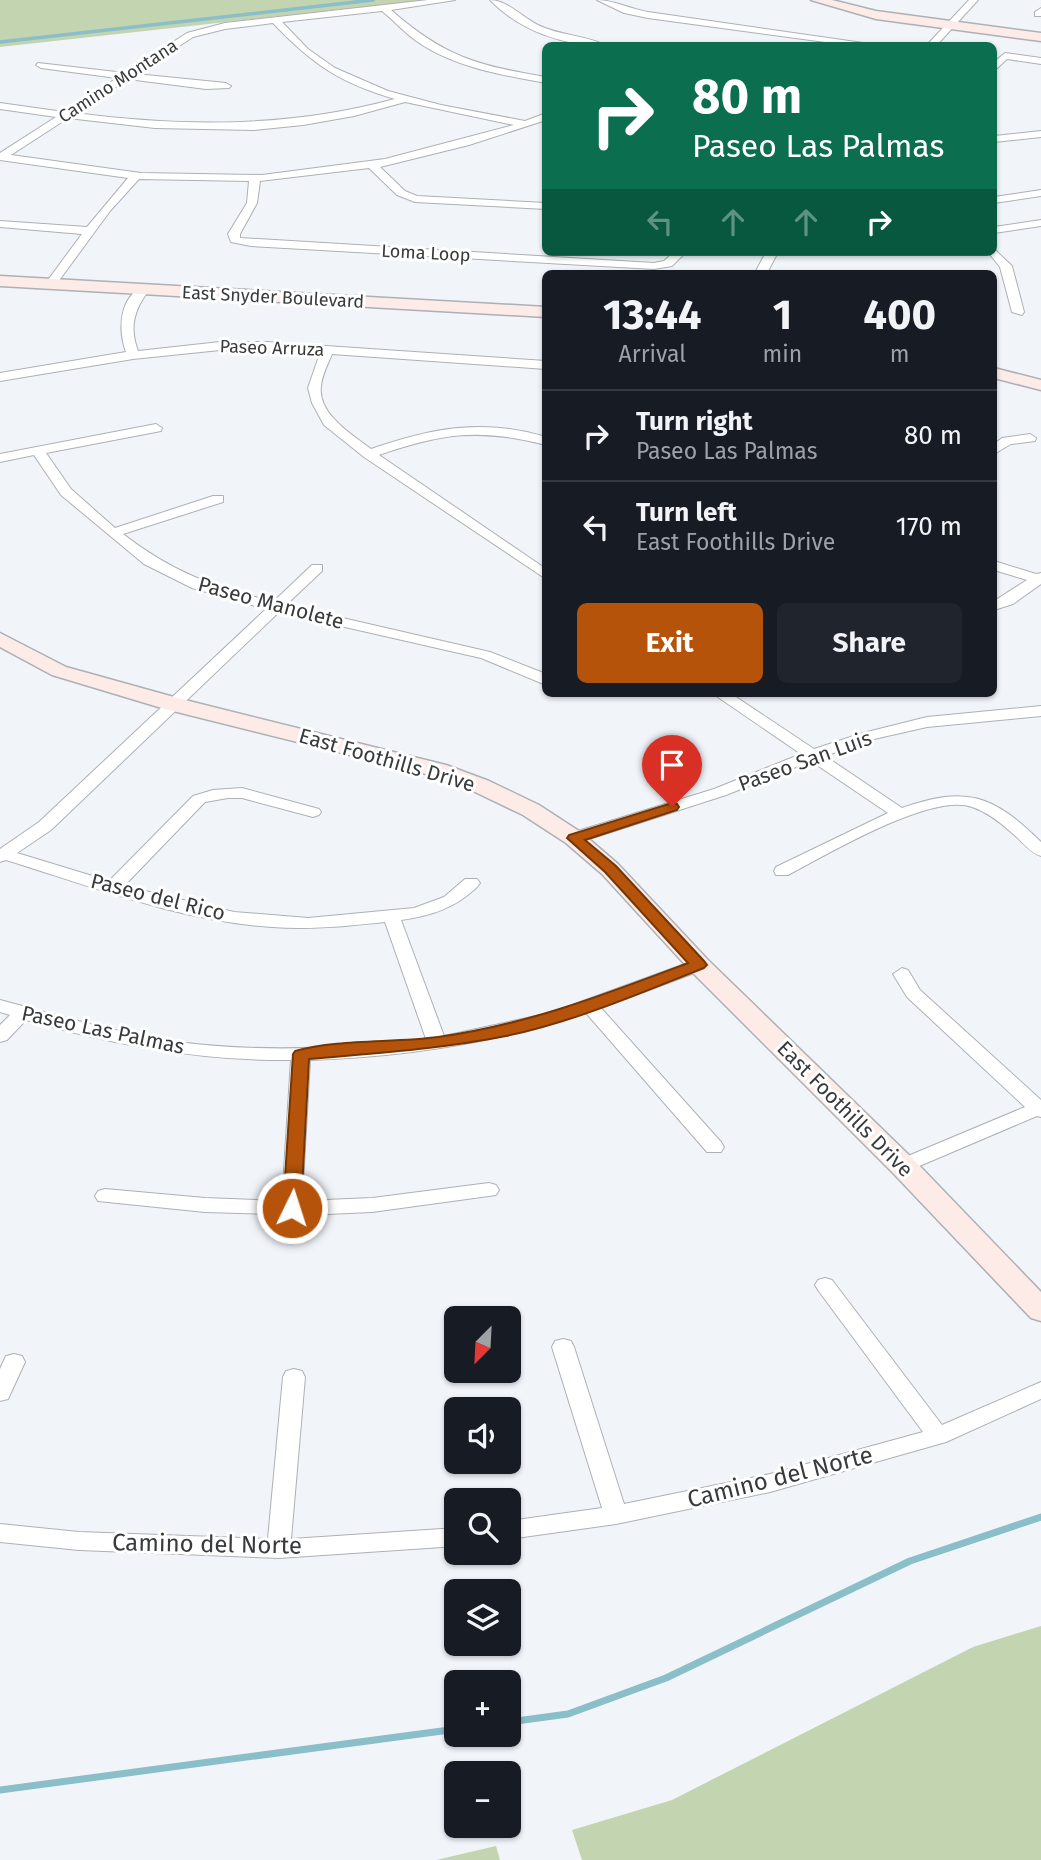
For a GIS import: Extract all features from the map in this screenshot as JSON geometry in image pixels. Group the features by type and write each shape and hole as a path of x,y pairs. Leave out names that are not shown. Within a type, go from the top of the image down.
{"street":[{"name":"Camino Montana","path":"0,157 190,35 225,26 452,0"},
{"path":"495,0 523,23 548,33 586,42"},
{"path":"601,0 627,11 864,42"},
{"path":"817,0 876,15 1041,37"},
{"path":"933,42 974,0"},
{"path":"384,8 419,39 443,53 475,64 542,79"},
{"path":"736,26 746,16"},
{"path":"275,20 309,55 331,69 373,88 407,99 542,126"},
{"path":"997,65 1005,56 1041,61"},
{"path":"41,65 206,86 226,86"},
{"path":"0,106 157,127 242,129 329,120 407,99"},
{"path":"0,157 137,176 255,178 420,157 542,118"},
{"path":"997,139 1041,134"},
{"path":"372,165 401,193 415,199 542,206"},
{"path":"51,284 106,209 137,176"},
{"name":"Loma Loop","path":"255,178 253,203 234,234 235,240 654,266 668,264 676,256"},
{"path":"1031,184 1041,192"},
{"path":"997,199 1041,192"},
{"path":"997,230 1041,223"},
{"path":"0,224 19,228 91,231"},
{"path":"997,256 1006,266 1018,312"},
{"name":"East Snyder Boulevard","path":"0,281 542,312"},
{"path":"133,355 126,337 125,321 143,290"},
{"name":"Paseo Arruza","path":"0,377 133,355 220,346 327,350 542,365"},
{"path":"327,350 314,388 318,403 329,422 369,454 542,572"},
{"path":"997,374 1041,384"},
{"path":"0,458 156,428"},
{"path":"369,454 428,435 477,431 542,440"},
{"path":"997,448 1007,441 1030,438"},
{"name":"Paseo Manolete","path":"38,451 66,492 113,533 149,561 197,585 275,607 485,655 523,668 542,678"},
{"path":"113,533 218,499"},
{"path":"997,566 1040,578"},
{"path":"3,856 45,826 317,568"},
{"path":"997,605 1008,601 1040,578"},
{"name":"East Foothills Drive","path":"0,639 59,671 173,704 438,770 506,798 575,838 610,869 699,965 903,1166 1041,1310"},
{"path":"726,697 901,814"},
{"name":"Paseo San Luis","path":"575,838 720,792 812,755 869,736 927,722 1041,711"},
{"path":"113,887 199,799 218,791 239,791 313,812"},
{"path":"782,871 901,814 949,798 979,804 1021,831 1041,851"},
{"name":"Paseo del Rico","path":"3,856 203,913 270,922 325,923 391,916 437,907 457,898 471,883"},
{"path":"391,916 437,1043"},
{"name":"Paseo Las Palmas","path":"0,1006 115,1037 198,1051 301,1054 437,1043 508,1030 589,1006 699,965"},
{"path":"902,974 913,993 1040,1109 903,1166"},
{"path":"589,1006 714,1147"},
{"path":"0,1036 22,1013"},
{"path":"292,1208 301,1054"},
{"path":"105,1196 196,1206 292,1208 372,1205 489,1190"},
{"path":"825,1284 938,1436"},
{"path":"563,1346 616,1515"},
{"path":"0,1393 14,1362"},
{"path":"279,1549 295,1377"},
{"name":"Camino del Norte","path":"521,1528 616,1515 770,1483 938,1436 1041,1390"},
{"name":"Camino del Norte","path":"0,1533 79,1541 279,1549 444,1538"}],"green space":[{"path":"0,0 426,0 0,47"},
{"path":"1041,1626 1041,1860 582,1860 572,1830 672,1800 973,1647"},
{"path":"496,1846 500,1860 436,1860"}],"waterway":[{"path":"0,42 373,0"},
{"path":"521,1720 568,1714 666,1678 910,1561 1041,1517"},
{"path":"0,1790 444,1731"}],"route":[{"path":"292,1208 301,1054 437,1043 508,1030 589,1006 699,965 610,869 575,838 672,807"}]}
